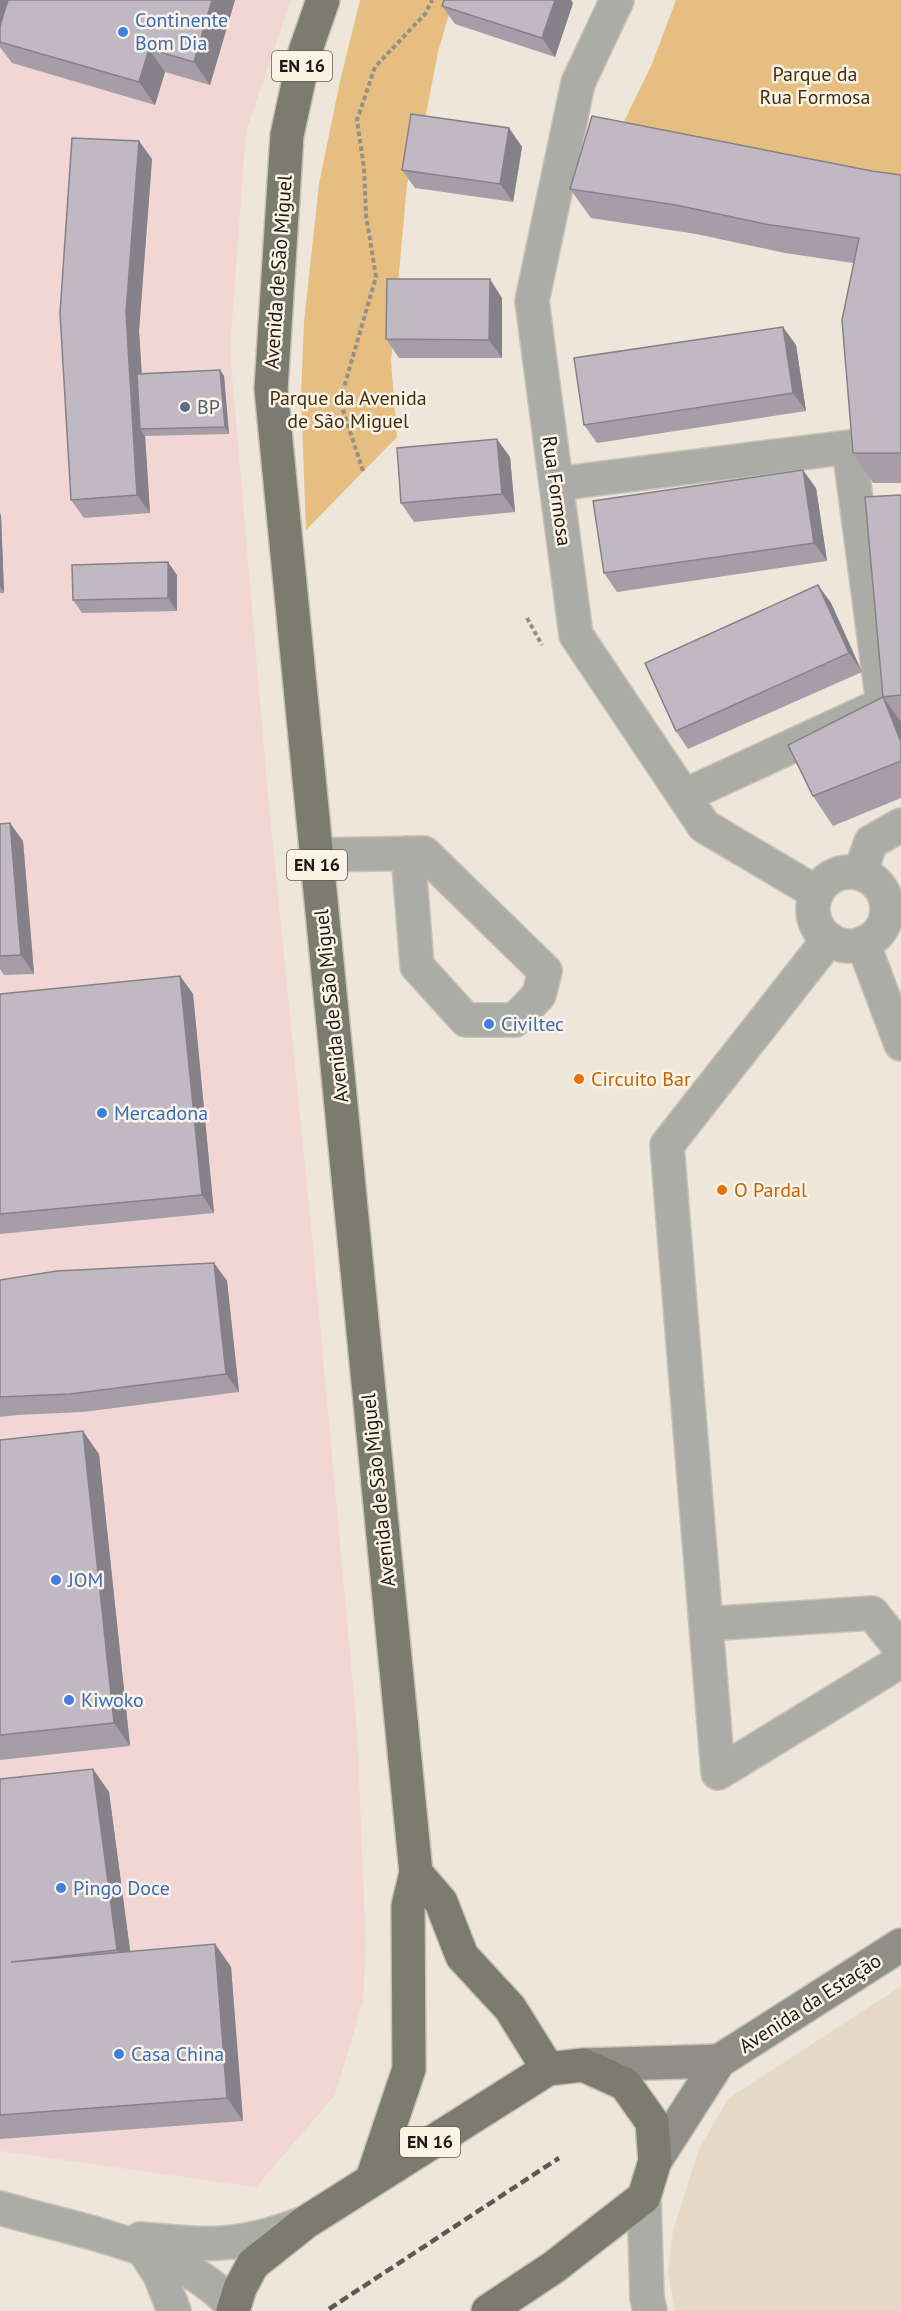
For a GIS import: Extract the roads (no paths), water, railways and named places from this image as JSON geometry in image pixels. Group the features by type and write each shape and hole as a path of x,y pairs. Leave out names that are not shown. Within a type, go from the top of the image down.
{"main road":[{"name":"Avenida de São Miguel","path":"323,0 305,52 288,135 271,389 416,1873 408,1906 409,2069 372,2179"},
{"path":"416,1873 441,1902 462,1956 510,2008 548,2069"},
{"name":"Avenida da Estação","path":"644,2197 656,2161 719,2061 901,1945"},
{"name":"Avenida da Estação","path":"233,2309 240,2288 253,2264 306,2222 548,2069 583,2065 719,2061"},
{"name":"Avenida da Estação","path":"583,2065 625,2085 652,2122 656,2161"},
{"path":"488,2311 554,2267 644,2197"}],"street":[{"name":"Rua Formosa","path":"617,0 578,83 532,301 576,635 704,826 817,893"},
{"path":"556,484 849,447 883,704 684,796"},
{"path":"860,873 871,842 901,825"},
{"path":"316,855 408,853 424,853 545,971 539,995 515,1020 466,1020 417,966 408,853"},
{"path":"847,872 860,873 870,878 885,895 887,907 894,909 882,929 873,938 852,945 840,944 821,932 813,913 817,893 825,882 835,875 847,872"},
{"path":"829,939 667,1145 718,1773 901,1661"},
{"path":"863,943 901,1044"},
{"path":"706,1624 872,1612 901,1649"},
{"path":"644,2197 647,2298 650,2311"},
{"path":"0,2208 105,2237 175,2263 203,2278 233,2309"},
{"path":"105,2237 231,2243 267,2236 306,2222"},
{"path":"145,2252 160,2275 174,2311"}],"railway":[{"path":"329,2309 559,2158"}],"place":[{"name":"Continente Bom Dia","path":"123,32"},
{"name":"BP","path":"185,407"},
{"name":"Civiltec","path":"489,1024"},
{"name":"Circuito Bar","path":"579,1079"},
{"name":"Mercadona","path":"102,1113"},
{"name":"O Pardal","path":"722,1190"},
{"name":"JOM","path":"56,1580"},
{"name":"Kiwoko","path":"69,1700"},
{"name":"Pingo Doce","path":"61,1888"},
{"name":"Casa China","path":"119,2054"}],"park label":[{"name":"Parque da Rua Formosa","path":"815,86"},
{"name":"Parque da Avenida de São Miguel","path":"348,410"}]}
